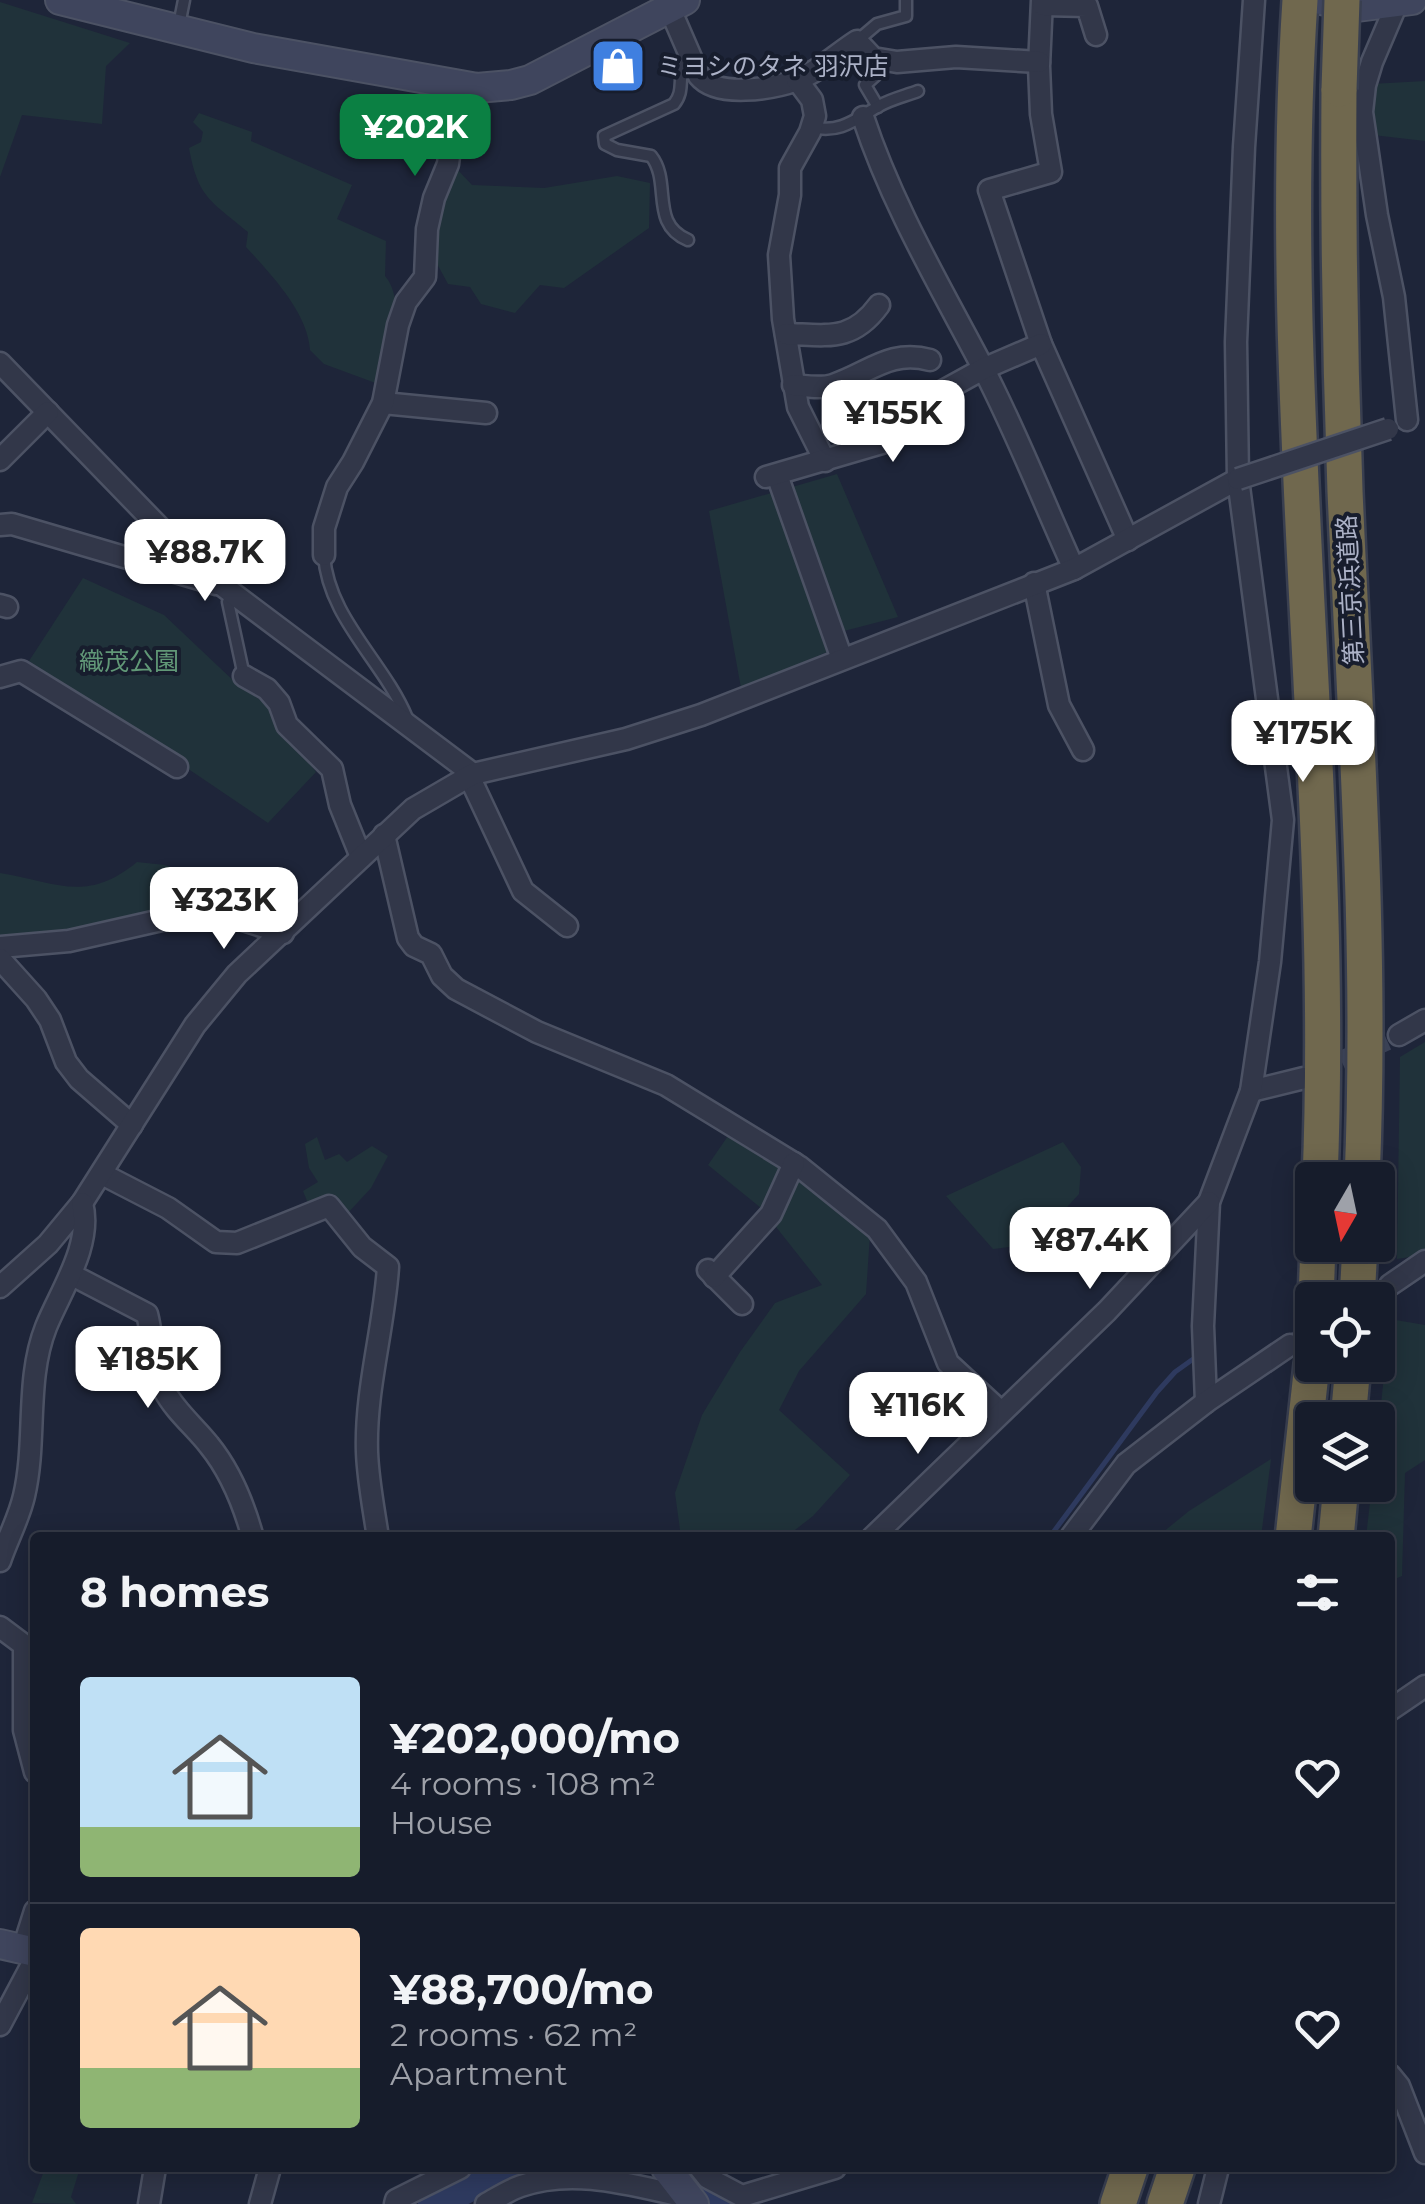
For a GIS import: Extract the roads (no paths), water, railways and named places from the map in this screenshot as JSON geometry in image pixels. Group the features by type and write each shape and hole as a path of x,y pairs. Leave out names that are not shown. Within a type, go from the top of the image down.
{"highway":[{"name":"第三京浜道路","path":"1300,0 1295,83 1294,254 1320,868 1321,1162"},
{"name":"第三京浜道路","path":"1342,0 1339,294 1364,878 1363,1162"},
{"path":"1293,1532 1301,1382"},
{"path":"1337,1532 1339,1502"},
{"path":"1118,2204 1129,2172"},
{"path":"1165,2204 1176,2172"}],"street":[{"path":"60,0 178,31 458,86 496,87 530,80 677,4 690,57 707,85 720,89 749,89 797,80 864,48 873,58 896,62 956,57 1039,62"},
{"path":"1206,1402 1203,1326 1208,1202 1251,1091 1283,820 1238,479 1236,342 1254,0"},
{"path":"1321,0 1356,7 1408,0"},
{"path":"0,1287 48,1244 82,1203 196,1024 237,974 413,808 471,775 626,739 701,716 1074,568 1238,479 1406,421 1394,297 1362,112 1372,62 1398,1"},
{"path":"1096,35 1087,6 1042,2 1041,114 1052,172 989,190 1041,344 1128,540"},
{"path":"797,80 812,100 815,116 790,168 790,195 779,255 793,385 798,407 824,461"},
{"path":"324,555 324,528 337,486 383,402 402,314 424,277 427,229 448,164 458,86"},
{"path":"870,112 877,160 932,276 983,369 1074,568"},
{"path":"786,334 846,334 859,328 879,304"},
{"path":"842,659 772,476 888,439 912,408 983,369 1041,344"},
{"path":"793,385 828,387 897,356 930,360"},
{"path":"0,363 160,528 228,590 410,724 471,775 523,891 567,926"},
{"path":"383,402 486,413"},
{"path":"0,460 48,412"},
{"path":"0,525 12,524 228,590"},
{"path":"1034,583 1059,705 1083,750"},
{"path":"0,677 21,671 177,766"},
{"path":"244,676 267,690 278,703 287,725 332,768 340,805 361,857"},
{"path":"384,835 408,938 414,946 431,954 442,976 456,989 537,1032 666,1086 794,1163 877,1229 916,1282 948,1363 1000,1411"},
{"path":"0,947 70,941 166,919 214,915 231,916 283,933"},
{"path":"0,959 43,1009 66,1062 79,1080 132,1125"},
{"path":"1399,1035 1425,1020"},
{"path":"1251,1091 1304,1078"},
{"path":"742,1304 710,1272 772,1214 794,1163"},
{"path":"102,1174 168,1208 216,1242 236,1243 329,1206 362,1247 388,1267 369,1408 367,1453 377,1532"},
{"path":"878,1532 1107,1311 1208,1202"},
{"path":"0,1561 24,1496 34,1390 45,1329 72,1275 86,1214 82,1203"},
{"path":"1393,1282 1425,1261"},
{"path":"72,1275 148,1314 151,1356 164,1390 222,1464 252,1532"},
{"path":"1075,1532 1126,1464 1206,1402 1295,1358"},
{"path":"0,1627 24,1646 24,1730 30,1753"},
{"path":"1395,1707 1425,1686"},
{"path":"0,2025 23,1951"},
{"path":"1395,2081 1425,2153"},
{"path":"149,2204 154,2172"},
{"path":"260,2204 269,2172"},
{"path":"395,2204 452,2172"},
{"path":"669,2172 690,2201"},
{"path":"703,2172 742,2196 822,2172"},
{"path":"1209,2204 1217,2172"},
{"path":"486,2204 523,2183 566,2178 604,2180 690,2201"}],"lane":[{"path":"178,31 184,0"},
{"path":"870,112 864,85 883,69 869,64 864,48 877,24 906,16 906,0"},
{"path":"688,240 677,236 664,217 658,164 651,156 605,144 604,136 674,104 679,98 681,67 690,57"},
{"path":"812,127 827,131 918,91"},
{"path":"324,555 325,578 336,604 396,691 410,724"},
{"path":"228,590 244,676"}],"waterway":[{"path":"1053,1532 1157,1392 1196,1357"},
{"path":"434,2204 495,2172"},
{"path":"692,2172 723,2204"}],"tunnel":[{"path":"1314,1073 1399,1035"},
{"path":"1290,1345 1295,1342"}],"place":[{"name":"ミヨシのタネ 羽沢店","path":"618,66"}],"park label":[{"name":"織茂公園","path":"129,661"}]}
